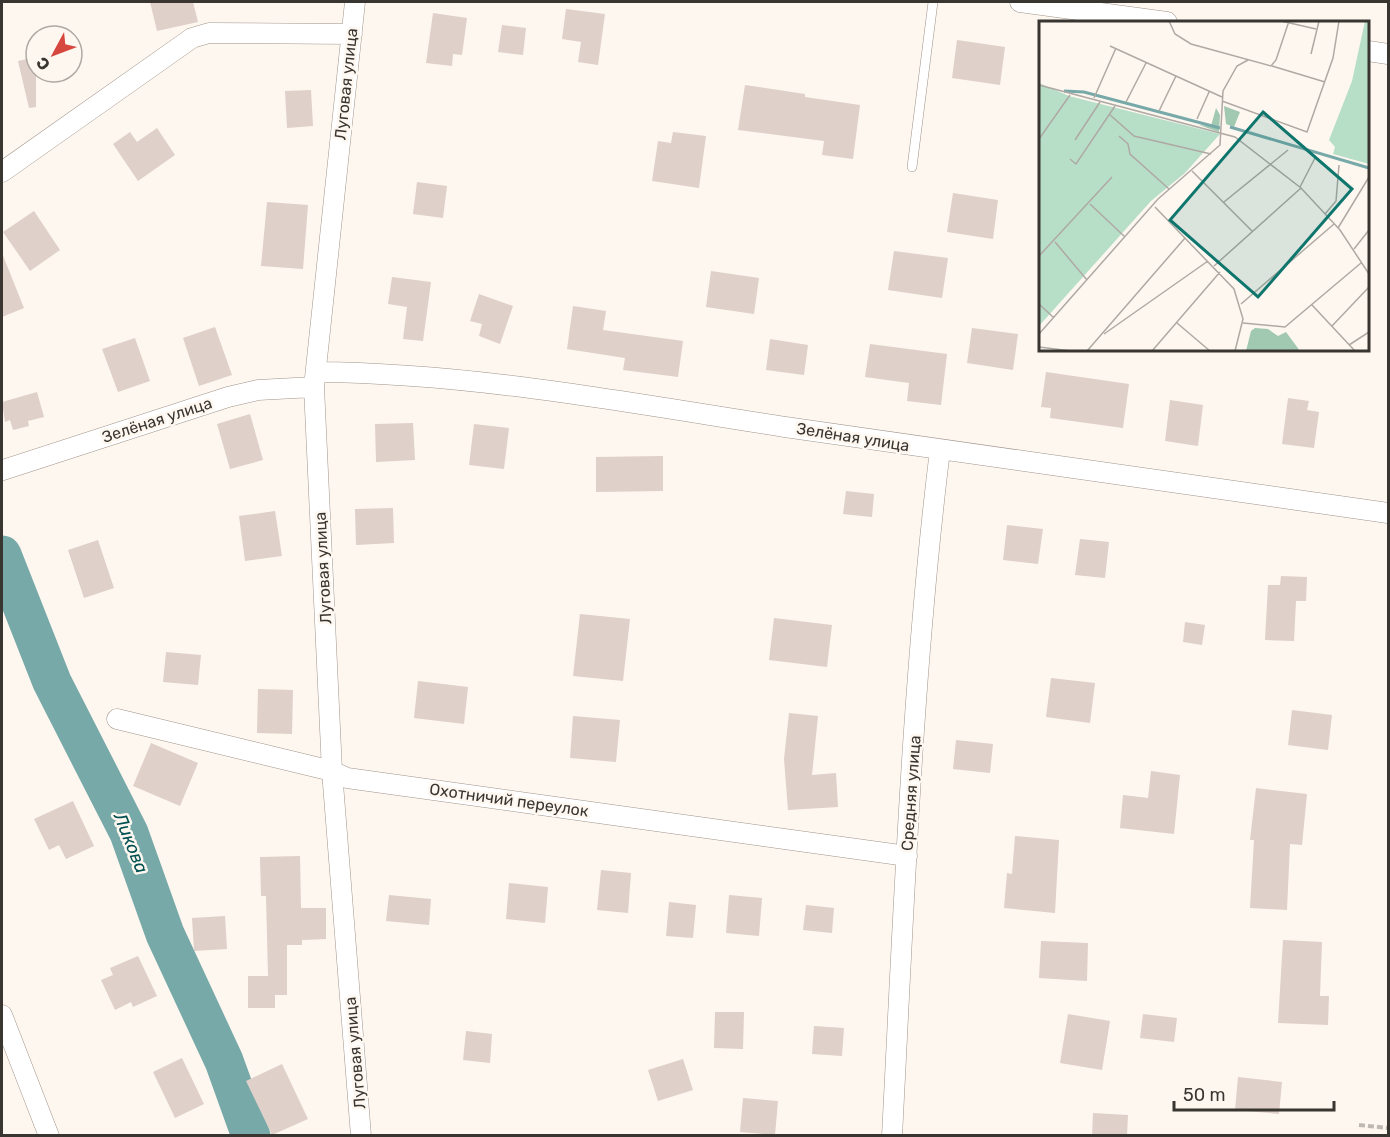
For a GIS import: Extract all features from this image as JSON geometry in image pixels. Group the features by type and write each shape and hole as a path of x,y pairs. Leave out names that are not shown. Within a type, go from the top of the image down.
{"street":[{"name":"Луговая улица","path":"355,2 315,379 332,771 361,1136"},
{"path":"1020,2 1160,21"},
{"path":"2,172 192,38 209,33 352,34"},
{"path":"1369,51 1389,54"},
{"name":"Зелёная улица","path":"3,470 228,397 350,372 517,386 940,450 1389,513"},
{"name":"Средняя улица","path":"892,1136 907,856 927,556 940,450"},
{"name":"Охотничий переулок","path":"117,719 332,771 347,778 907,856"},
{"path":"2,1015 49,1136"}],"lane":[{"path":"912,167 933,2"}],"path":[{"path":"1359,1125 1389,1128"}],"building":[{"path":"150,2 193,2 198,22 157,31"},
{"path":"566,9 605,14 598,65 578,62 581,42 562,39"},
{"path":"433,13 467,18 462,55 453,54 452,66 426,63"},
{"path":"502,25 526,28 523,55 498,52"},
{"path":"957,40 1005,47 1000,85 952,78"},
{"path":"24,60 24,84 36,84 36,107 29,108 18,61"},
{"path":"745,85 860,105 853,159 822,155 824,141 738,130"},
{"path":"311,90 313,126 287,128 285,91"},
{"path":"157,128 175,155 138,181 113,144 130,132 137,142"},
{"path":"673,132 706,136 699,188 652,181 658,141 671,143"},
{"path":"417,182 447,186 443,218 413,214"},
{"path":"953,193 998,200 993,239 947,232"},
{"path":"267,202 308,205 303,269 261,266"},
{"path":"34,211 60,250 30,271 3,232"},
{"path":"894,251 948,258 942,298 888,290"},
{"path":"2,253 24,308 2,317"},
{"path":"711,271 759,278 754,314 706,307"},
{"path":"392,277 431,282 423,341 403,339 407,307 388,304"},
{"path":"479,294 513,306 500,344 479,336 482,324 470,321"},
{"path":"573,306 606,311 603,330 683,341 678,377 623,370 625,358 567,349"},
{"path":"215,327 232,375 199,386 183,338"},
{"path":"972,328 1018,334 1013,370 967,363"},
{"path":"135,338 150,381 118,392 102,349"},
{"path":"770,339 808,345 804,375 766,370"},
{"path":"870,344 947,354 941,405 907,401 909,383 865,377"},
{"path":"1046,372 1129,384 1123,428 1050,418 1051,408 1041,407"},
{"path":"37,392 44,417 28,421 29,426 13,430 10,420 5,422 2,402"},
{"path":"1288,398 1309,401 1307,410 1319,412 1314,448 1282,444"},
{"path":"1170,400 1203,405 1198,446 1165,441"},
{"path":"250,414 263,460 230,469 217,424"},
{"path":"413,423 415,460 376,462 375,424"},
{"path":"474,424 509,428 504,469 469,465"},
{"path":"663,456 663,491 596,492 596,457"},
{"path":"846,491 874,494 872,517 843,514"},
{"path":"393,508 394,543 356,545 355,509"},
{"path":"275,511 282,556 245,561 239,516"},
{"path":"1007,525 1043,529 1038,564 1003,560"},
{"path":"1080,539 1109,542 1105,578 1075,575"},
{"path":"98,540 114,588 84,598 68,550"},
{"path":"1281,576 1307,577 1306,601 1296,601 1294,641 1265,640 1268,585 1280,585"},
{"path":"580,614 630,619 623,681 573,676"},
{"path":"774,618 832,625 827,667 769,660"},
{"path":"1185,622 1205,625 1202,645 1183,642"},
{"path":"166,652 201,655 198,685 163,682"},
{"path":"1051,678 1095,683 1090,723 1046,717"},
{"path":"418,681 468,687 464,724 414,718"},
{"path":"258,689 293,690 292,734 257,733"},
{"path":"1292,710 1332,715 1328,750 1288,745"},
{"path":"789,713 818,716 812,775 836,773 838,807 788,810 784,759"},
{"path":"573,716 620,720 616,762 570,758"},
{"path":"956,740 993,744 990,773 953,769"},
{"path":"151,743 198,763 180,806 133,786"},
{"path":"1151,771 1180,775 1174,834 1120,828 1123,795 1148,798"},
{"path":"1256,788 1307,794 1302,845 1290,844 1287,910 1250,908 1254,840 1250,840"},
{"path":"73,801 94,846 66,859 59,845 49,850 34,819"},
{"path":"1015,836 1059,840 1055,913 1004,908 1007,873 1012,874"},
{"path":"300,856 301,908 326,908 326,939 302,940 302,945 287,945 287,995 275,995 275,1008 248,1008 248,976 268,976 266,896 261,896 260,857"},
{"path":"601,870 631,873 628,913 597,910"},
{"path":"509,883 548,887 545,923 506,919"},
{"path":"389,895 431,899 429,925 386,921"},
{"path":"729,895 762,898 759,936 726,933"},
{"path":"669,902 696,905 693,938 666,936"},
{"path":"806,905 834,908 832,933 803,930"},
{"path":"225,916 227,949 194,951 192,918"},
{"path":"1283,940 1322,942 1320,996 1329,996 1328,1025 1278,1023"},
{"path":"1041,941 1088,943 1087,981 1039,978"},
{"path":"138,956 157,996 133,1007 131,1002 115,1010 101,980 113,975 110,968"},
{"path":"715,1012 744,1012 743,1049 714,1048"},
{"path":"1068,1014 1110,1021 1102,1070 1060,1063"},
{"path":"1143,1014 1177,1018 1174,1042 1140,1038"},
{"path":"814,1026 844,1028 842,1056 812,1054"},
{"path":"466,1031 492,1034 490,1063 463,1060"},
{"path":"182,1058 204,1104 175,1118 153,1072"},
{"path":"683,1059 693,1090 658,1101 648,1070"},
{"path":"282,1064 308,1119 272,1135 246,1081"},
{"path":"1238,1077 1282,1082 1279,1114 1235,1110"},
{"path":"743,1098 778,1101 775,1135 740,1132"},
{"path":"1093,1113 1128,1115 1127,1136 1092,1136"}],"waterway":[{"name":"Ликова","path":"2,555 52,682 129,833 165,934 224,1061 251,1136"}]}
